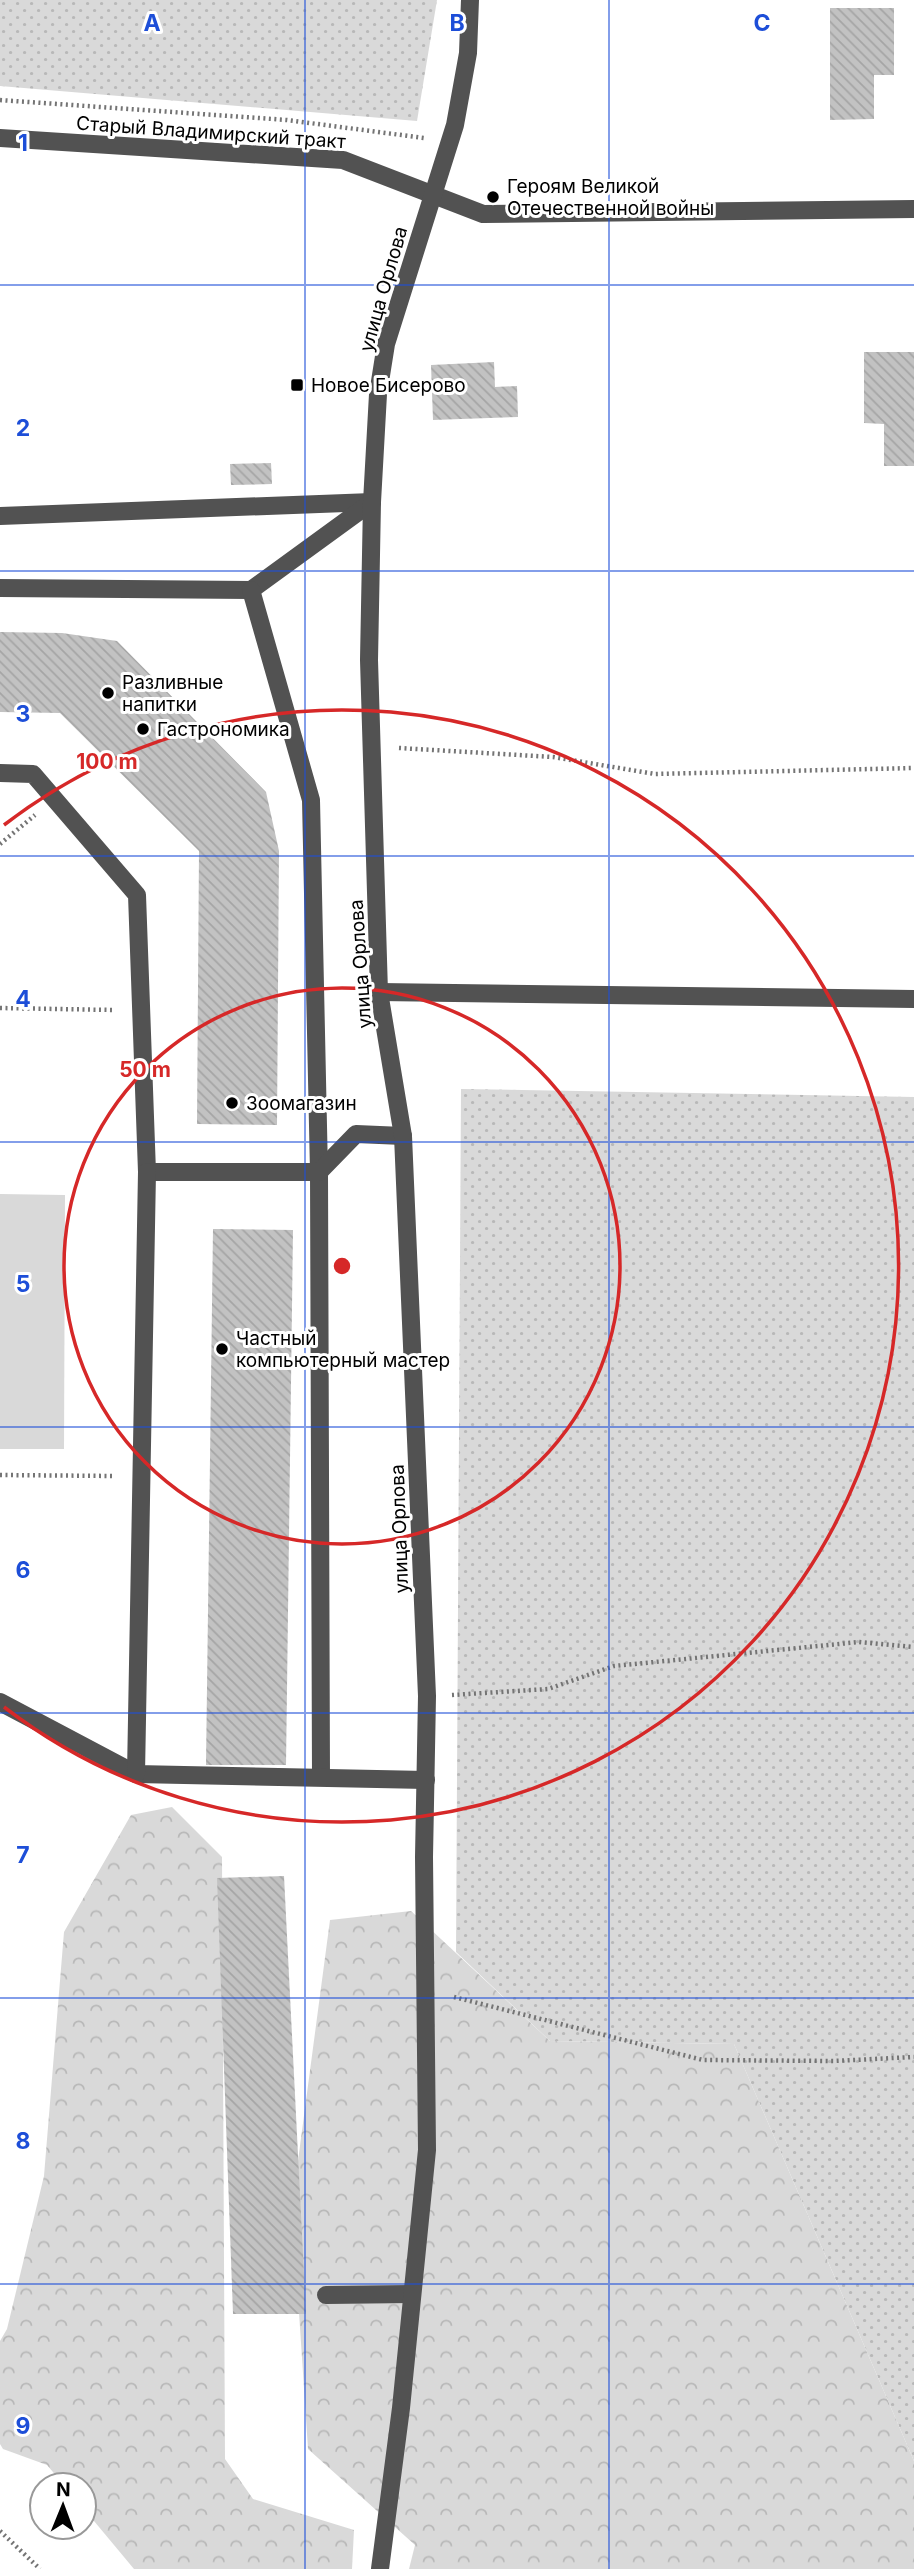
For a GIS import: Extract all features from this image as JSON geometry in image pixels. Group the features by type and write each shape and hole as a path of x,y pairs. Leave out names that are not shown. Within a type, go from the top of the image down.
{"street":[{"name":"улица Орлова","path":"380,2569 401,2408 427,2150 427,1696 403,1136 379,992 369,660 372,502 378,394 386,344 449,142 468,53 470,0"},
{"name":"Старый Владимирский тракт","path":"0,138 343,160 483,214 914,209"},
{"path":"0,516 372,502"},
{"path":"0,589 251,590 372,502"},
{"path":"251,590 311,800 319,1172 321,1777"},
{"path":"0,773 33,774 136,895 147,1172 136,1774"},
{"path":"379,992 914,999"},
{"path":"147,1172 319,1172 356,1134 403,1136"},
{"path":"0,1702 136,1774 426,1780"},
{"path":"326,2295 412,2294"}],"path":[{"path":"0,100 286,120 449,142"},
{"path":"372,746 552,757 655,774 914,768"},
{"path":"0,844 54,799"},
{"path":"0,1008 141,1011"},
{"path":"0,1475 141,1477"},
{"path":"427,1696 548,1689 614,1666 859,1642 914,1647"},
{"path":"426,1990 703,2060 834,2061 914,2057"},
{"path":"0,2531 40,2569"}],"green space":[{"path":"0,0 437,0 417,121 0,86"},
{"path":"461,1089 914,1097 914,2461 734,2044 550,2041 456,1952"},
{"path":"0,1194 65,1195 64,1449 0,1449"},
{"path":"172,1807 222,1857 225,2459 253,2499 354,2530 352,2569 134,2569 98,2526 98,2471 52,2471 47,2465 3,2449 0,2444 0,2341 7,2329 44,2176 64,1932 131,1815"},
{"path":"411,1911 550,2041 734,2044 914,2461 914,2569 409,2569 415,2545 308,2449 292,2206 330,1920"}],"building":[{"path":"830,8 894,8 894,75 874,75 874,119 830,120"},
{"path":"864,352 914,352 914,466 884,466 884,424 864,423"},
{"path":"494,362 495,387 517,386 518,417 433,420 431,365"},
{"path":"271,463 272,484 231,485 230,464"},
{"path":"0,632 62,633 117,641 266,792 279,851 277,1125 197,1124 199,851 60,713 0,712"},
{"path":"213,1229 293,1230 286,1765 206,1765"},
{"path":"284,1876 306,2314 233,2314 217,1878"}],"place":[{"name":"Героям Великой Отечественной войны","path":"493,197"},
{"name":"Новое Бисерово","path":"297,385"},
{"name":"Разливные напитки","path":"108,693"},
{"name":"Гастрономика","path":"143,729"},
{"name":"Зоомагазин","path":"232,1103"},
{"name":"Частный компьютерный мастер","path":"222,1349"}]}
